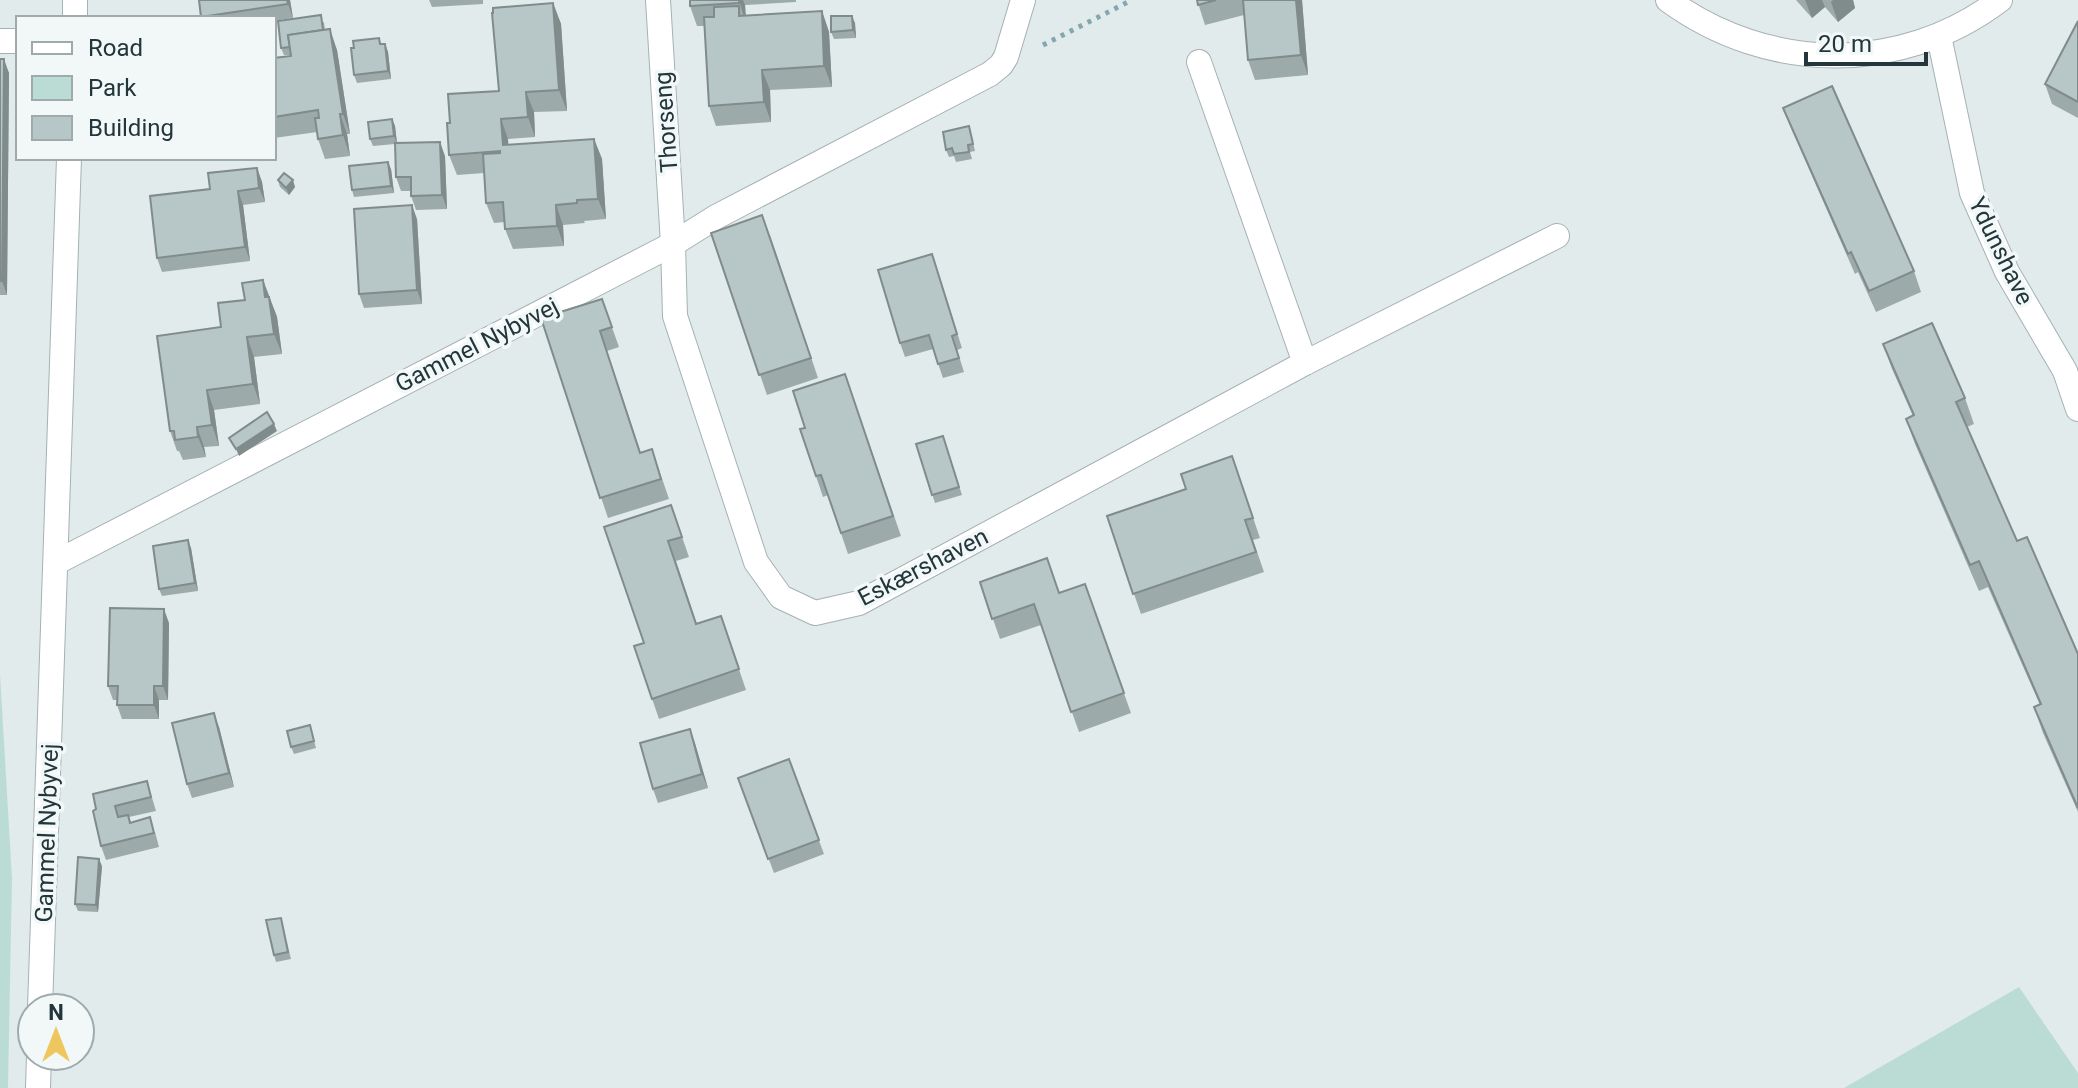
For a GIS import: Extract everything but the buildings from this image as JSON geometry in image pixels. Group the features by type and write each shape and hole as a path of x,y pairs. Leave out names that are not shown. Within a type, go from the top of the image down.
{"street":[{"name":"Thorseng","path":"658,0 673,244"},
{"path":"1006,57 1023,0"},
{"path":"1668,0 1710,26 1754,44 1800,54 1847,56 1894,50 1939,36 1982,14 2000,0"},
{"name":"Ydunshave","path":"1939,36 1972,193 2007,272 2065,371 2078,409"},
{"name":"Gammel Nybyvej","path":"57,562 673,244 716,217 990,74 1006,57"},
{"path":"1199,62 1305,363"},
{"name":"Gammel Nybyvej","path":"41,992 69,160"},
{"name":"Eskærshaven","path":"673,244 675,316 756,562 781,597 815,613 859,603 1305,363 1557,236"}],"path":[{"path":"1006,57 1023,55 1132,0"}],"green space":[{"path":"0,674 12,878 8,1088 0,1088"},
{"path":"2019,987 2078,1073 2078,1088 1844,1088"}]}
